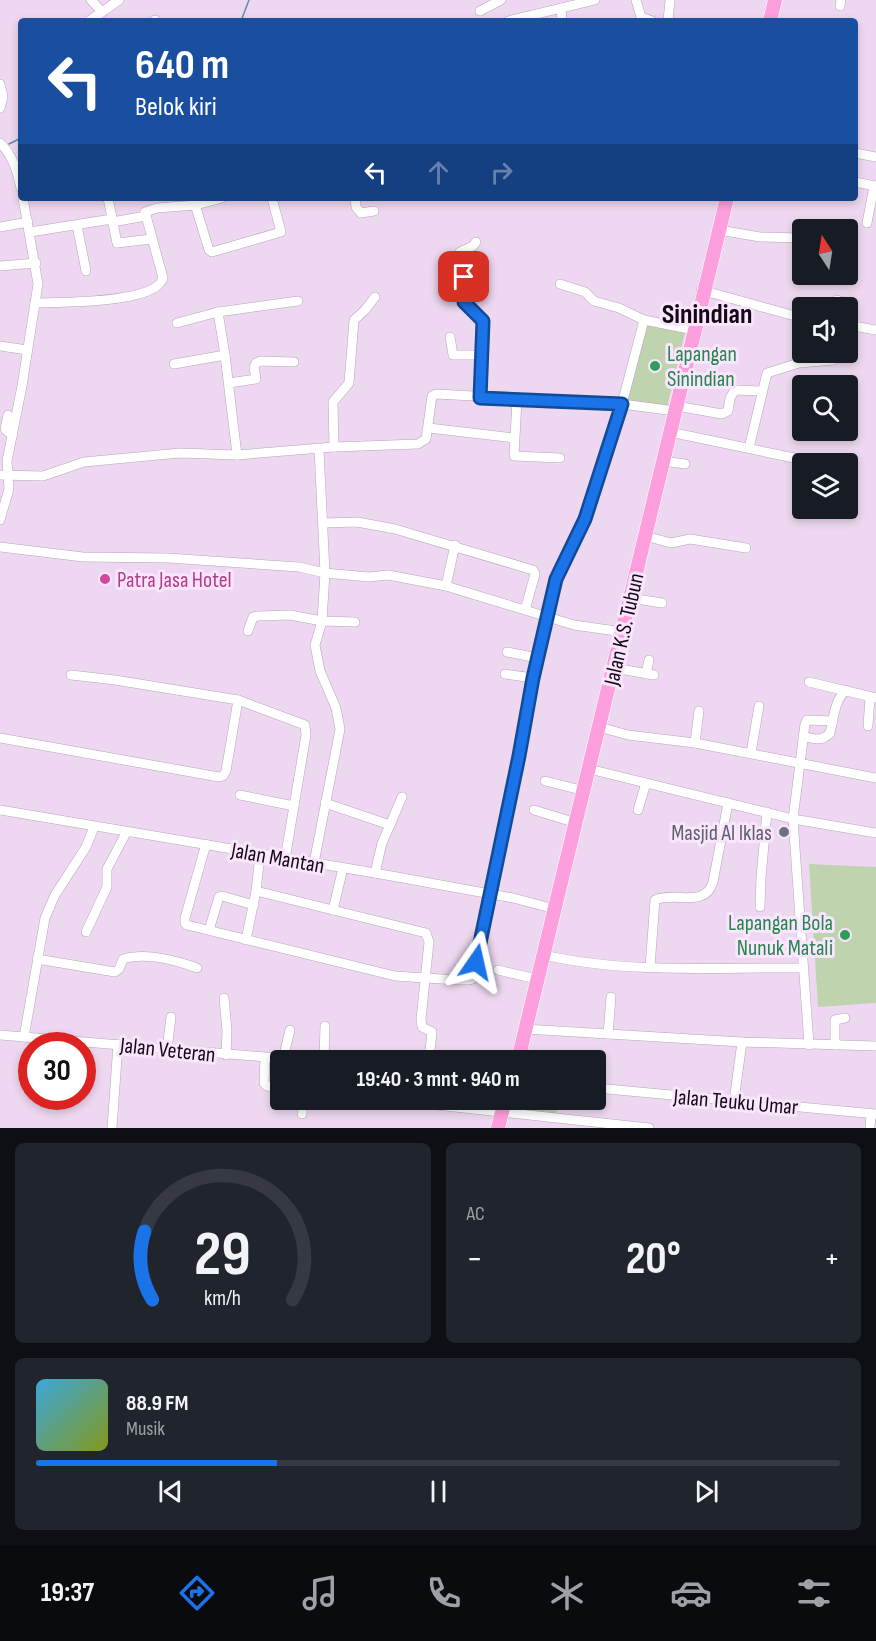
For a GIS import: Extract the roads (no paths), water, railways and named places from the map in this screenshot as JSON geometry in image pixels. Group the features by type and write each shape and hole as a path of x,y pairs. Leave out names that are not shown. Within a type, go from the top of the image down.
{"highway":[{"path":"765,18 769,0"},
{"path":"771,18 775,0"},
{"name":"Jalan K.S. Tubun","path":"514,1050 614,668 619,631 630,598 670,432 689,329 719,230 723,201"},
{"name":"Jalan K.S. Tubun","path":"520,1050 544,955 577,789 619,631 723,201"},
{"path":"498,1128 503,1110"}],"street":[{"path":"92,0 102,12"},
{"path":"93,18 119,0"},
{"path":"480,11 501,0"},
{"path":"520,18 595,0"},
{"path":"636,0 641,17 644,18"},
{"path":"668,18 670,0"},
{"path":"561,8 562,18"},
{"path":"0,84 3,93 0,108"},
{"path":"0,143 18,166"},
{"path":"858,154 876,157"},
{"path":"858,183 875,186 867,223"},
{"path":"3,512 9,489 4,476 13,434 5,429 27,350 38,284 24,201"},
{"path":"109,201 118,244 152,238"},
{"path":"35,303 113,299 153,288 161,283 163,278 146,211 194,201 209,250 212,252 281,232 273,201"},
{"path":"355,201 356,207 361,213 375,211"},
{"path":"0,227 77,225 146,216"},
{"path":"77,225 86,271"},
{"path":"719,230 760,237 792,238"},
{"path":"476,242 473,246 460,252 459,266 464,277 464,302 483,321 480,398"},
{"path":"0,266 36,263"},
{"path":"560,284 585,292 594,301 619,308 644,320 689,329"},
{"path":"701,290 792,315"},
{"path":"334,447 333,402 349,383 353,324 375,297"},
{"path":"177,323 218,312 298,301"},
{"path":"218,312 237,455"},
{"path":"206,844 185,921 187,925 386,974 424,979 474,978 546,617 556,579 585,519 622,404 644,320"},
{"path":"858,327 876,330"},
{"path":"450,337 453,355 482,355"},
{"path":"0,346 27,350"},
{"path":"174,364 225,355"},
{"path":"228,383 256,379 254,367 260,361 294,362"},
{"path":"749,448 766,376 771,371 799,363"},
{"path":"4,476 48,475 78,463 180,453 237,455 334,447 418,444 426,439 432,396 448,394 480,398 622,404 722,414 728,411 730,398 735,390 762,391"},
{"path":"517,400 514,456 560,458"},
{"path":"429,428 514,438"},
{"path":"670,432 792,458"},
{"path":"314,863 340,724 333,699 321,677 315,645 322,621 325,573 320,449"},
{"path":"663,461 685,464"},
{"path":"324,523 367,524 455,546 534,570 535,574 525,610"},
{"path":"645,536 672,543 690,539 746,548"},
{"path":"446,586 455,546"},
{"path":"0,547 83,557 168,558 299,567 325,573 369,577 388,575 446,586 574,624 619,631"},
{"path":"630,598 662,603"},
{"path":"248,632 253,617 258,616 290,615 322,621 355,622"},
{"path":"507,652 537,658"},
{"path":"614,668 650,675 649,660"},
{"path":"505,674 533,678"},
{"path":"71,675 238,700 305,725 306,735 285,859"},
{"path":"809,682 873,697 868,726"},
{"path":"803,736 823,739 830,733 836,703 846,690"},
{"path":"0,738 219,777 223,776 226,771 238,700"},
{"path":"751,753 759,706"},
{"path":"695,743 699,711"},
{"path":"809,1045 793,819 807,720 833,721"},
{"path":"599,727 628,735 695,743 876,778"},
{"path":"589,769 793,819 876,833"},
{"path":"545,781 577,789"},
{"path":"638,810 646,783"},
{"path":"240,795 294,806"},
{"path":"375,873 382,843 402,796"},
{"path":"325,802 390,825"},
{"path":"650,967 655,900 703,896 709,892 713,882 728,803"},
{"name":"Jalan Mantan","path":"0,810 126,833 206,844 375,873 552,908"},
{"path":"534,810 570,821"},
{"path":"760,907 767,812"},
{"path":"25,1032 45,918 86,847 94,827"},
{"path":"86,932 107,887 107,869 126,833"},
{"path":"246,940 254,905 260,855"},
{"path":"333,910 343,868"},
{"path":"256,891 426,933 429,942 421,1024 422,1027 432,1032 430,1050"},
{"path":"209,930 219,897 254,905"},
{"path":"544,955 599,965 802,968"},
{"path":"37,959 115,972 119,969 123,959 131,957 172,960 197,968"},
{"path":"498,970 532,978"},
{"path":"608,1034 612,997"},
{"path":"224,998 227,1031 226,1055"},
{"path":"167,1049 171,1017"},
{"path":"835,1045 835,1020 845,1018"},
{"path":"325,1050 326,1026"},
{"path":"525,1029 742,1042 876,1046"},
{"path":"285,1050 290,1030"},
{"name":"Jalan Veteran","path":"0,1035 18,1036"},
{"name":"Jalan Veteran","path":"96,1042 270,1058"},
{"path":"734,1101 742,1042"},
{"path":"112,1128 118,1044"},
{"path":"265,1058 264,1083 270,1086"},
{"name":"Jalan Teuku Umar","path":"606,1089 874,1114"},
{"path":"302,1110 302,1114"},
{"path":"532,1110 626,1127 649,1128"},
{"path":"870,1128 874,1114"}],"waterway":[{"path":"242,18 249,0"},
{"path":"9,144 18,140"}],"place":[{"name":"Lapangan Sinindian","path":"655,366"},
{"name":"Patra Jasa Hotel","path":"105,579"},
{"name":"Masjid Al Iklas","path":"784,832"},
{"name":"Lapangan Bola Nunuk Matali","path":"845,935"}],"district":[{"name":"Sinindian","path":"707,313"}]}
